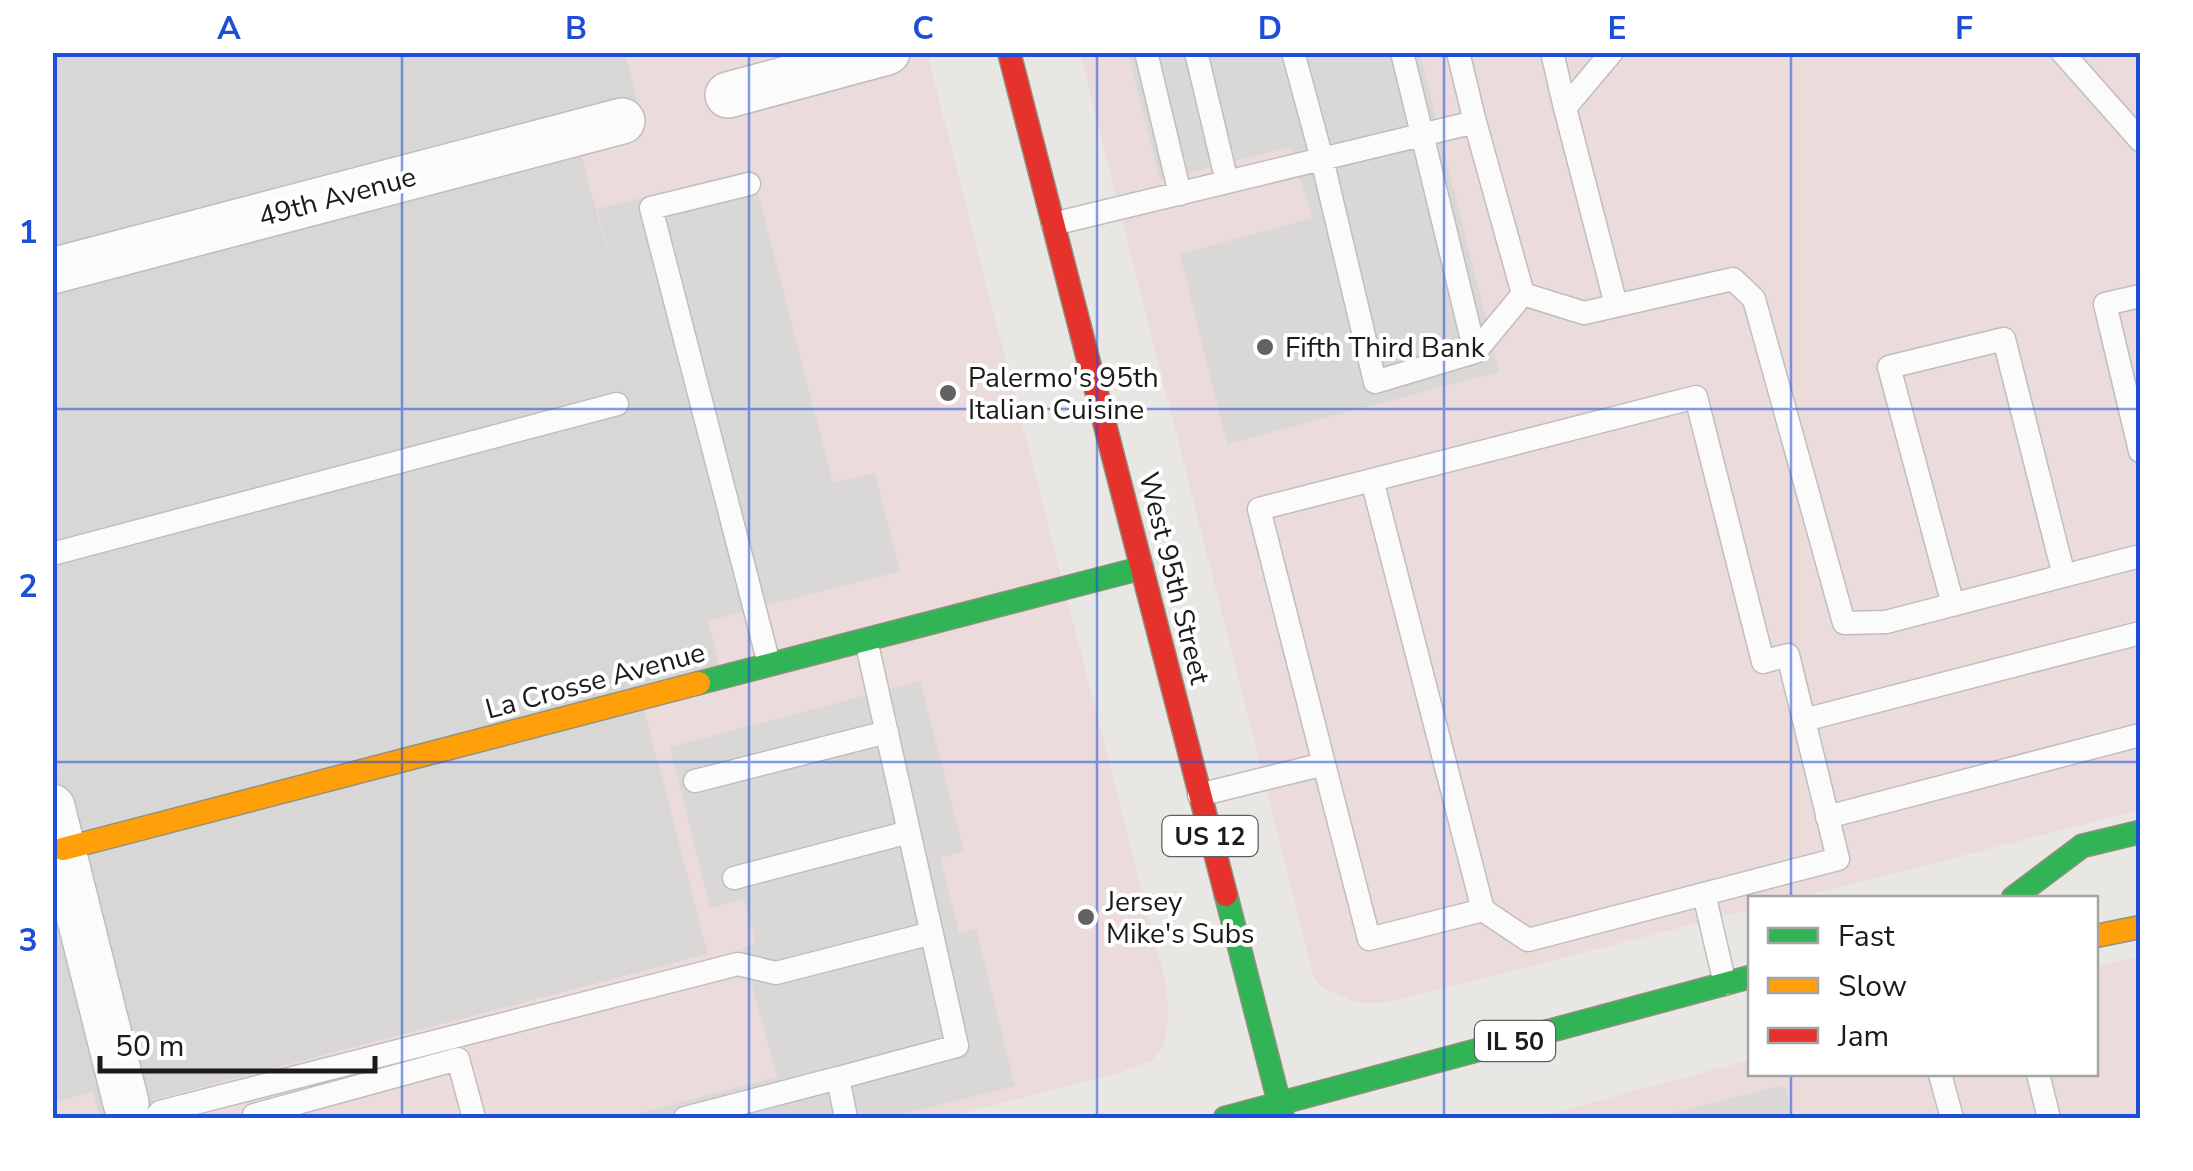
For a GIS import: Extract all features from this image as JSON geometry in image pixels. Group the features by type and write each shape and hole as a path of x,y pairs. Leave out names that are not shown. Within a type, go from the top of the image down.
{"main road":[{"name":"West 95th Street","path":"1009,52 1281,1111"},
{"name":"La Crosse Avenue","path":"58,828 770,665 1142,568"},
{"path":"2016,896 2082,846 2140,832"},
{"path":"2098,936 2140,927"},
{"name":"IL 50","path":"1225,1118 1281,1111 1748,978"}],"street":[{"path":"728,95 887,52"},
{"name":"49th Avenue","path":"52,272 622,121"},
{"path":"58,828 141,1111"}],"lane":[{"path":"1146,52 1180,194"},
{"path":"1196,52 1227,182"},
{"path":"1293,52 1374,382 1475,352 1523,294"},
{"path":"1402,52 1475,352"},
{"path":"1458,52 1523,294"},
{"path":"1552,52 1616,305"},
{"path":"1565,108 1612,52"},
{"path":"2062,52 2140,140"},
{"path":"1054,224 1475,122"},
{"path":"749,184 652,208 770,665"},
{"path":"1523,294 1584,313 1733,279 1754,299 1844,623 1886,622 2140,556"},
{"path":"2140,296 2105,304 2140,450"},
{"path":"1953,604 1889,367 2004,338 2064,576"},
{"path":"1372,480 1483,910 1528,940 1838,858 1788,656 1763,662 1696,398 1372,480 1259,509 1368,939 1483,910"},
{"path":"52,554 617,404"},
{"path":"1804,720 2140,633"},
{"path":"685,1118 957,1046 866,640"},
{"path":"695,781 886,732"},
{"path":"1828,817 2140,736"},
{"path":"1199,795 1324,764"},
{"path":"734,878 909,832"},
{"path":"1704,894 1724,984"},
{"path":"141,1111 160,1112 738,964 776,973 932,933"},
{"path":"255,1118 254,1114 458,1059 474,1118"},
{"path":"1941,1076 1952,1118"},
{"path":"2039,1076 2050,1118"},
{"path":"838,1078 846,1118"}],"shaded area":[{"path":"53,53 625,53 642,117 576,135 723,677 642,699 709,954 157,1099 137,1118 100,1118 93,1092 53,1103"},
{"path":"625,53 927,53 1166,984 1169,1017 1164,1045 1152,1060 1119,1073 945,1118 137,1118 157,1099 708,954 641,698 723,676 576,134 641,117"},
{"path":"1080,53 2140,53 2140,810 1805,896 1748,896 1748,911 1385,1003 1357,1003 1320,986 1313,974"},
{"path":"1128,53 1420,53 1499,372 1227,444 1180,254 1312,218 1291,147 1160,180"},
{"path":"752,170 833,483 875,473 900,571 703,622 597,209"},
{"path":"920,681 964,851 940,858 959,933 976,929 1015,1086 887,1118 620,1118 777,1077 742,948 756,943 744,899 710,908 670,747"},
{"path":"2140,956 2140,1118 1534,1118 1748,1061 1748,1076 2098,1076 2098,967"},
{"path":"1784,1085 1793,1118 1653,1118"},
{"path":"93,1092 100,1118 53,1118 53,1103"}],"traffic: fast":[{"path":"699,683 1142,568"},
{"path":"2016,896 2082,846 2140,832"},
{"path":"1226,895 1283,1118"},
{"path":"1225,1118 1748,978"}],"traffic: slow":[{"path":"63,849 699,683"},
{"path":"2098,936 2140,927"}],"traffic: jam":[{"path":"1009,52 1226,895"}],"place":[{"name":"Fifth Third Bank","path":"1265,347"},
{"name":"Palermo's 95th Italian Cuisine","path":"948,393"},
{"name":"Jersey Mike's Subs","path":"1086,917"}]}
